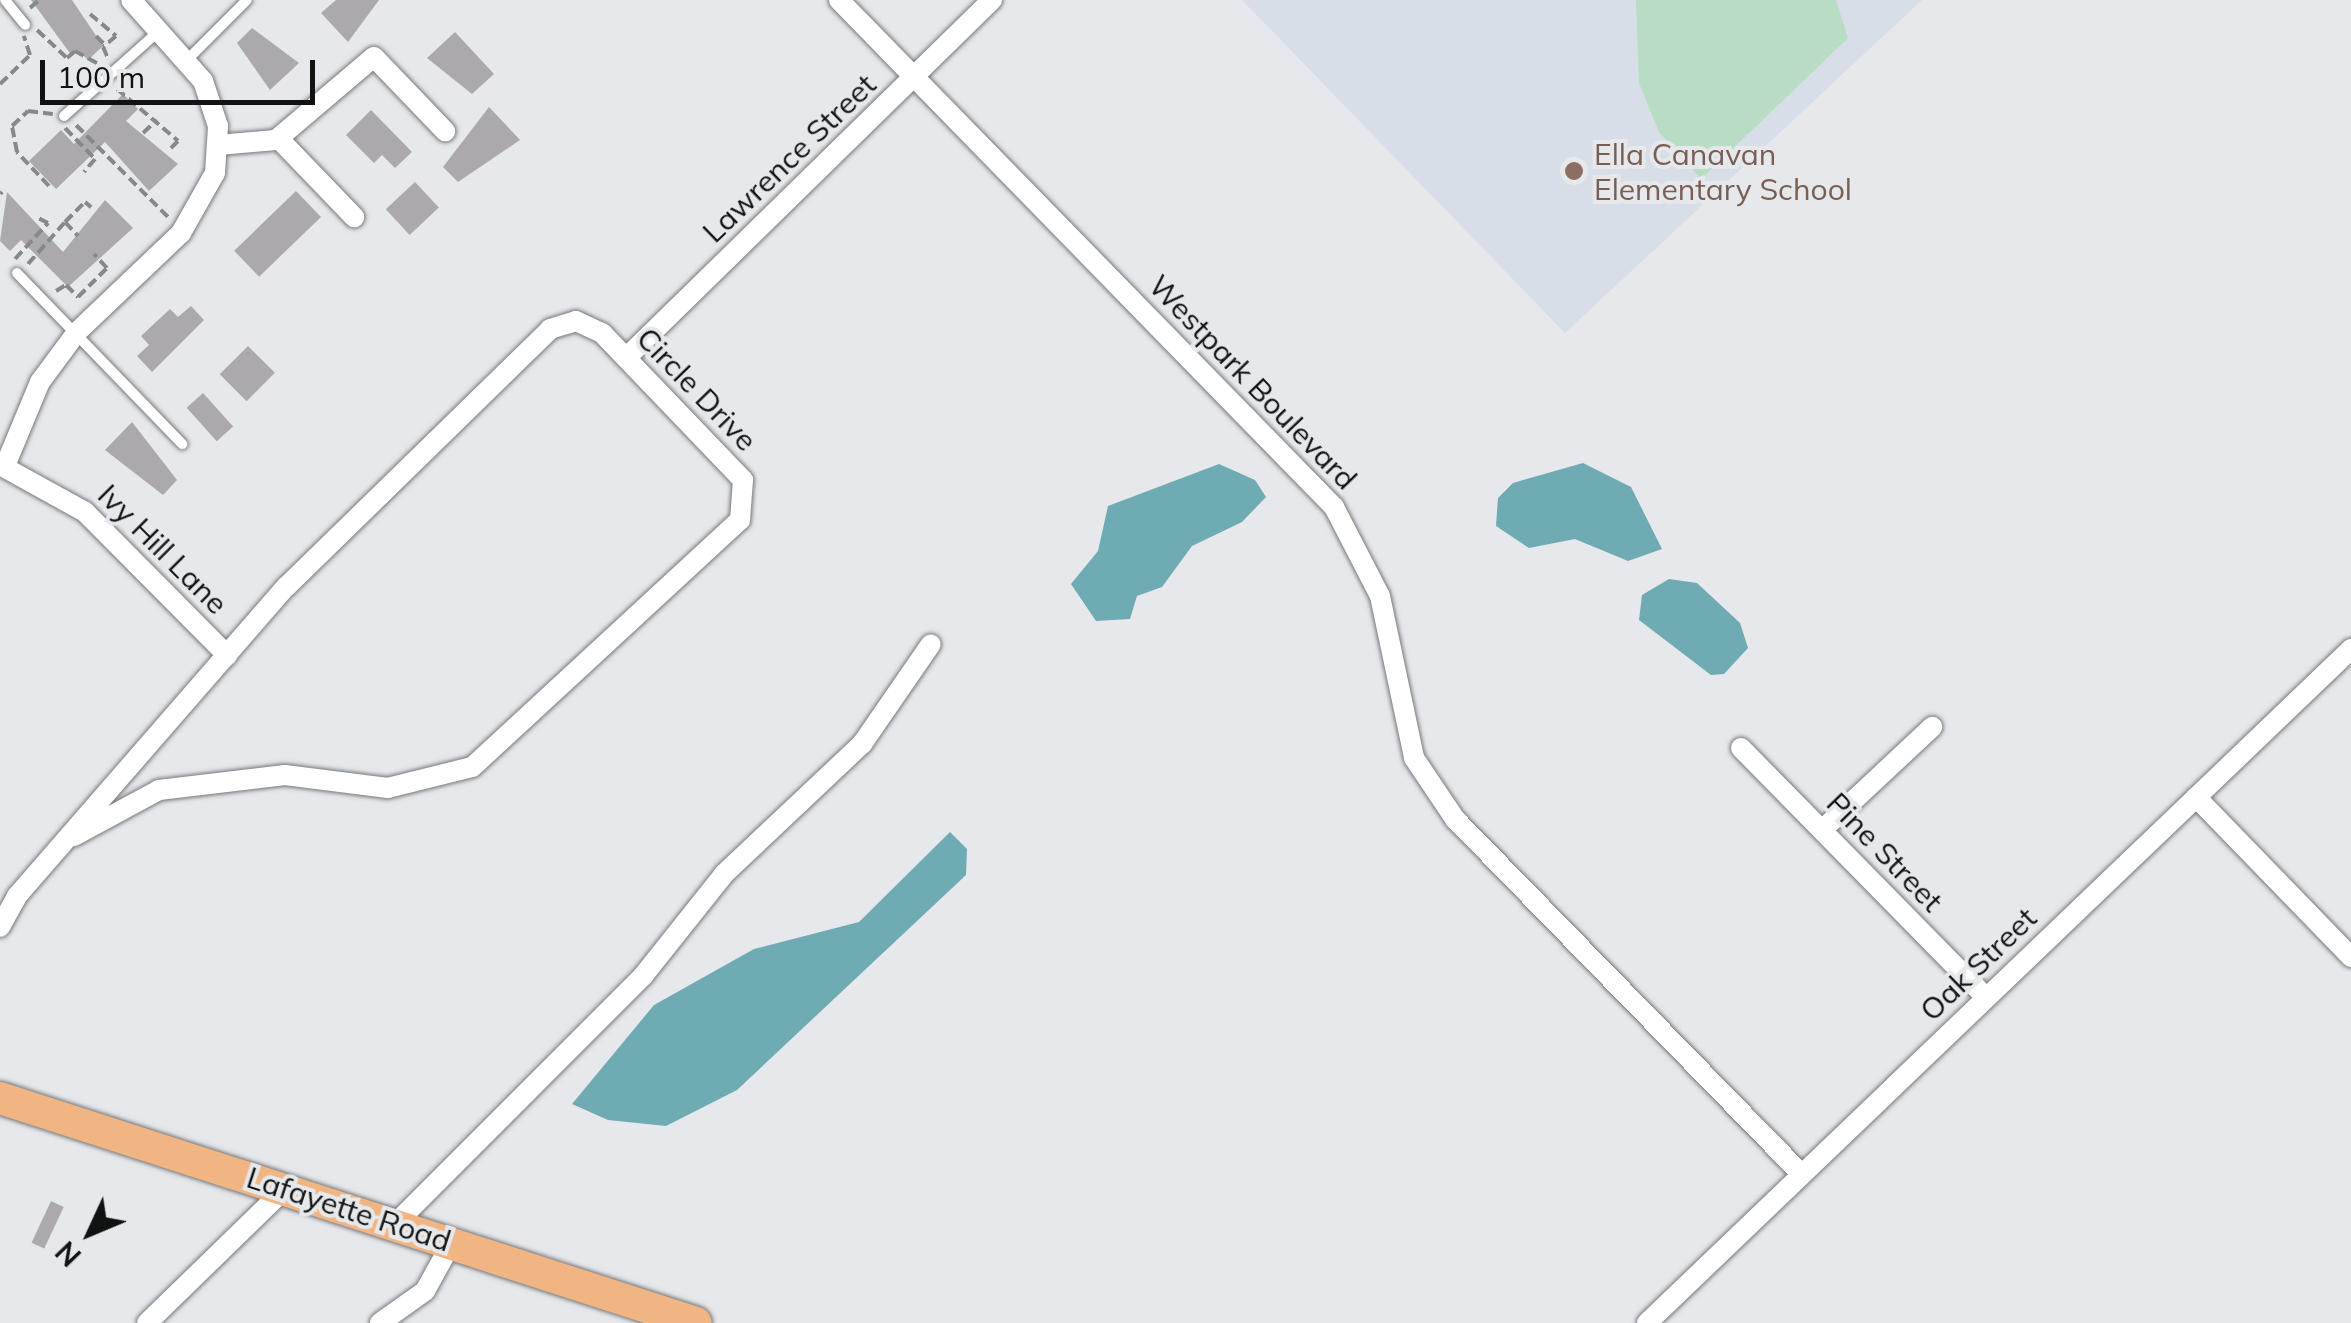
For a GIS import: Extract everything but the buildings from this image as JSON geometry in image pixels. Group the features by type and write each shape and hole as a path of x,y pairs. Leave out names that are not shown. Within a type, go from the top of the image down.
{"main road":[{"name":"Lafayette Road","path":"0,1098 696,1323"}],"street":[{"path":"3,466 40,382 78,332 196,216 218,145 213,104 188,59 131,0"},
{"name":"Westpark Boulevard","path":"840,0 1334,507 1380,596 1414,758 1454,819 1800,1174"},
{"name":"Lawrence Street","path":"626,358 992,0"},
{"path":"218,145 278,138 374,57 445,131"},
{"path":"278,138 354,218"},
{"name":"Circle Drive","path":"0,927 74,836 226,655 550,328 589,324 735,470 746,507 519,733 472,767 417,785 284,775 176,787 74,836"},
{"name":"Ivy Hill Lane","path":"3,466 86,512 226,655"},
{"path":"395,1224 643,976 724,874 862,744 931,644"},
{"name":"Oak Street","path":"1647,1323 2351,649"},
{"path":"1822,830 1932,728"},
{"name":"Pine Street","path":"1742,748 1986,998"},
{"path":"2196,797 2351,957"},
{"path":"147,1323 285,1189"},
{"path":"380,1323 425,1292 452,1242"}],"lane":[{"path":"4,0 25,24"},
{"path":"188,59 247,0"},
{"path":"65,115 160,30"},
{"path":"17,273 182,444"}],"path":[{"path":"90,14 116,36 104,46 96,36"},
{"path":"25,24 67,58 75,51 109,76 178,141 171,148"},
{"path":"0,84 30,55 25,24"},
{"path":"49,186 17,152 12,126 28,111 65,115 172,221"},
{"path":"65,115 63,126 95,160 84,172"},
{"path":"142,134 157,120"},
{"path":"17,273 85,202 91,207"},
{"path":"17,273 14,254 48,223 36,217"},
{"path":"65,222 78,236"},
{"path":"43,298 66,285 78,297 108,268 94,254"}],"shaded area":[{"name":"Ella Canavan Elementary School","path":"1242,0 1922,0 1565,333"}],"green space":[{"path":"1636,0 1836,0 1848,38 1701,179 1659,132 1639,83"}],"water":[{"path":"1583,463 1631,487 1662,549 1628,561 1575,539 1529,548 1496,526 1498,498 1513,483"},
{"path":"1219,464 1255,480 1266,497 1242,522 1192,546 1162,587 1137,596 1130,619 1096,621 1071,584 1098,551 1108,506"},
{"path":"1669,579 1697,583 1740,623 1748,648 1724,674 1711,675 1639,620 1642,595"},
{"path":"950,832 967,849 966,875 737,1090 666,1126 608,1120 572,1104 654,1005 754,949 859,922"}],"place":[{"name":"Ella Canavan Elementary School","path":"1574,171"}]}
